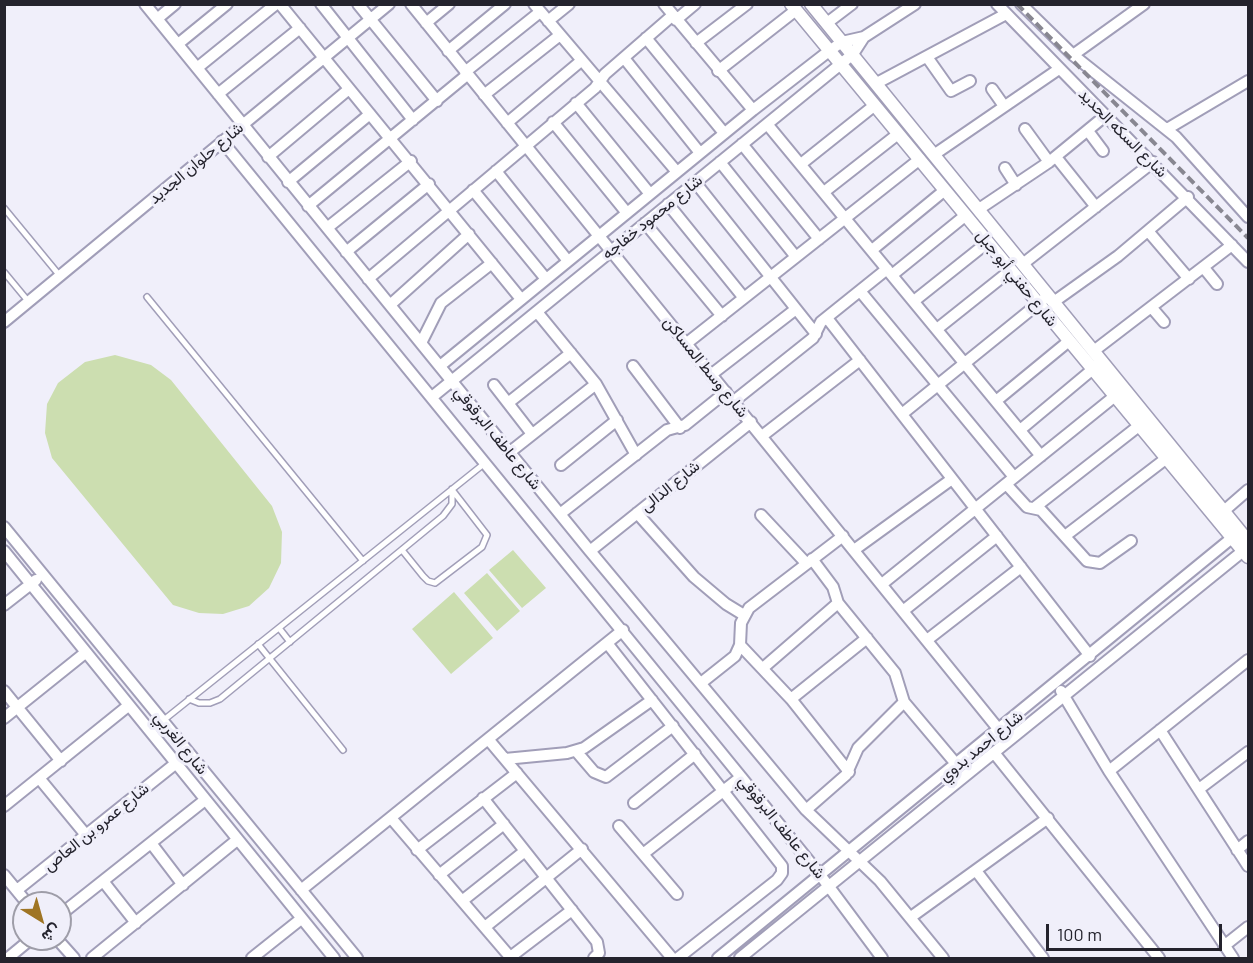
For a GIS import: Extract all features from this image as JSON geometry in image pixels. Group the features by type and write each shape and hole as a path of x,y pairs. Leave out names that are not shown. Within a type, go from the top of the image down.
{"street":[{"name":"شارع عاطف البرقوقي","path":"145,4 590,551 807,810 861,862 911,917 944,958"},
{"path":"157,19 176,4"},
{"path":"178,44 227,4"},
{"path":"197,68 278,4 411,161 521,299"},
{"path":"321,4 413,120"},
{"path":"358,4 436,101"},
{"name":"شارع حلوان الجديد","path":"4,322 389,4"},
{"name":"شارع وسط المساكن","path":"411,4 1000,730"},
{"path":"426,23 449,4"},
{"path":"448,51 505,4"},
{"path":"548,21 569,4"},
{"path":"664,4 753,110"},
{"path":"368,279 576,103 646,38 695,4"},
{"path":"696,43 747,4"},
{"name":"شارع حفني أبو جبل","path":"811,4 1095,350 1172,454 1244,544"},
{"path":"827,23 852,4"},
{"path":"842,42 864,37 915,4"},
{"name":"شارع السكه الحديد","path":"997,4 1105,116 1154,162 1248,262"},
{"path":"1073,55 1144,4"},
{"path":"718,71 793,7"},
{"name":"شارع حفني أبو جبل","path":"793,7 1115,396 1140,425 1172,454 1225,510 1244,544"},
{"name":"شارع السكه الحديد","path":"1029,7 1073,55 1167,129 1248,217"},
{"path":"308,206 436,101 537,8 677,172"},
{"path":"877,83 1006,14"},
{"path":"218,94 300,28"},
{"path":"484,95 560,35"},
{"name":"شارع محمود خفاجه","path":"432,397 853,54 864,37"},
{"path":"646,38 724,133"},
{"name":"شارع محمود خفاجه","path":"440,366 724,133 842,42"},
{"path":"927,57 951,91 970,81"},
{"path":"624,58 700,153"},
{"path":"507,123 581,61"},
{"path":"935,154 1059,69"},
{"path":"1167,129 1248,81"},
{"path":"268,157 349,89"},
{"path":"992,89 1004,106"},
{"path":"576,103 650,194"},
{"path":"801,164 875,105"},
{"path":"288,182 370,114"},
{"path":"979,208 1052,160 1105,116"},
{"path":"553,122 627,213"},
{"path":"766,124 1041,456"},
{"path":"1025,129 1095,207"},
{"path":"1088,132 1103,151"},
{"path":"824,192 898,134"},
{"name":"شارع عاطف البرقوقي","path":"222,141 623,630 830,887 882,958"},
{"path":"742,144 819,239"},
{"path":"687,343 920,159"},
{"path":"327,228 411,161"},
{"path":"720,162 796,257"},
{"path":"1024,263 1154,162"},
{"path":"1005,168 1016,185"},
{"path":"496,171 568,261"},
{"path":"695,182 816,334"},
{"path":"346,252 429,184"},
{"path":"473,190 546,279"},
{"path":"872,250 945,190"},
{"path":"902,414 1039,304 1052,298 1148,231 1188,197"},
{"path":"668,204 744,298"},
{"path":"734,401 816,334 818,326 860,291 890,272 966,215"},
{"path":"645,223 722,316"},
{"path":"1148,231 1189,279"},
{"path":"390,305 469,234"},
{"path":"914,301 988,242"},
{"path":"1095,350 1232,245"},
{"path":"421,343 441,303 492,262"},
{"path":"1204,267 1217,284"},
{"path":"937,329 1011,270"},
{"path":"860,291 938,386 1010,481 1023,504 1041,510 1082,557 1094,563 1107,560 1131,541"},
{"path":"1152,308 1164,322"},
{"path":"712,374 796,309"},
{"path":"537,312 596,384 636,455"},
{"path":"827,318 1090,656"},
{"path":"996,401 1070,341"},
{"path":"508,403 571,352"},
{"path":"762,436 860,360"},
{"path":"633,366 680,428"},
{"path":"1020,430 1093,369"},
{"path":"510,452 596,384"},
{"path":"494,385 532,434"},
{"path":"560,514 667,430 680,428 726,392"},
{"path":"882,584 1115,396"},
{"path":"561,465 617,420"},
{"name":"شارع الدالى","path":"590,551 751,422"},
{"path":"1034,508 1140,425"},
{"path":"1065,536 1172,454"},
{"path":"854,549 952,479"},
{"path":"1225,510 1248,490"},
{"path":"637,513 694,577 709,591 744,615"},
{"path":"761,515 833,587 838,603 895,673 904,702 957,765"},
{"name":"شارع الغربي","path":"4,527 357,958"},
{"path":"701,683 735,656 740,645 740,631 744,615 755,602 843,536"},
{"path":"903,611 997,536"},
{"name":"شارع احمد بدوي","path":"718,958 1090,656 1244,544"},
{"name":"شارع احمد بدوي","path":"740,958 753,955 830,887 1064,697 1244,544"},
{"name":"شارع الغربي","path":"4,550 334,958"},
{"path":"927,640 1021,567"},
{"path":"4,605 43,574"},
{"path":"763,668 838,603"},
{"path":"301,890 623,630"},
{"path":"791,699 867,638"},
{"path":"607,643 778,859 782,873 777,880 678,958"},
{"path":"740,645 791,699 849,772"},
{"path":"4,718 85,653"},
{"path":"1110,771 1248,660"},
{"path":"1056,684 1110,771 1233,958"},
{"path":"4,691 61,761"},
{"path":"505,759 576,751 592,745 652,700"},
{"path":"807,810 849,772 858,748 904,702"},
{"path":"4,806 128,706"},
{"path":"576,751 594,772 606,777 673,726"},
{"path":"1160,730 1248,866"},
{"path":"488,739 672,958"},
{"path":"1199,789 1248,752"},
{"path":"634,803 695,754"},
{"path":"995,754 1159,958"},
{"name":"شارع عمرو بن العاص","path":"17,890 175,764"},
{"path":"417,850 517,773"},
{"path":"644,854 741,777"},
{"path":"39,778 86,835"},
{"path":"483,798 600,947 599,953 594,958"},
{"path":"72,906 205,800"},
{"path":"391,818 510,958 572,910"},
{"path":"911,917 977,872 1048,818"},
{"path":"440,875 504,824"},
{"path":"619,826 677,894"},
{"path":"92,958 237,840"},
{"path":"1237,850 1248,842"},
{"path":"151,843 183,885"},
{"path":"485,927 582,849"},
{"path":"462,901 525,851"},
{"path":"977,872 1043,958"},
{"path":"4,875 17,890"},
{"path":"103,881 136,923"},
{"path":"252,958 301,919"},
{"path":"1224,946 1248,927"}],"lane":[{"path":"4,208 60,276"},
{"path":"4,272 29,302"},
{"path":"147,297 363,561"},
{"path":"149,732 486,462"},
{"path":"189,699 199,703 210,703 219,699 448,511 453,497 452,489"},
{"path":"402,550 428,582 435,583 482,547 487,535 452,489"},
{"path":"279,628 290,642"},
{"path":"258,644 343,750"}],"green space":[{"path":"115,355 151,365 171,380 272,506 282,532 281,563 269,588 249,606 223,614 199,613 173,605 52,458 45,433 47,404 58,383 85,362"},
{"path":"513,550 546,588 522,608 489,570"},
{"path":"487,573 520,611 497,631 464,593"},
{"path":"454,592 493,638 451,674 412,629"}],"railway":[{"path":"1017,4 1248,238"}]}
